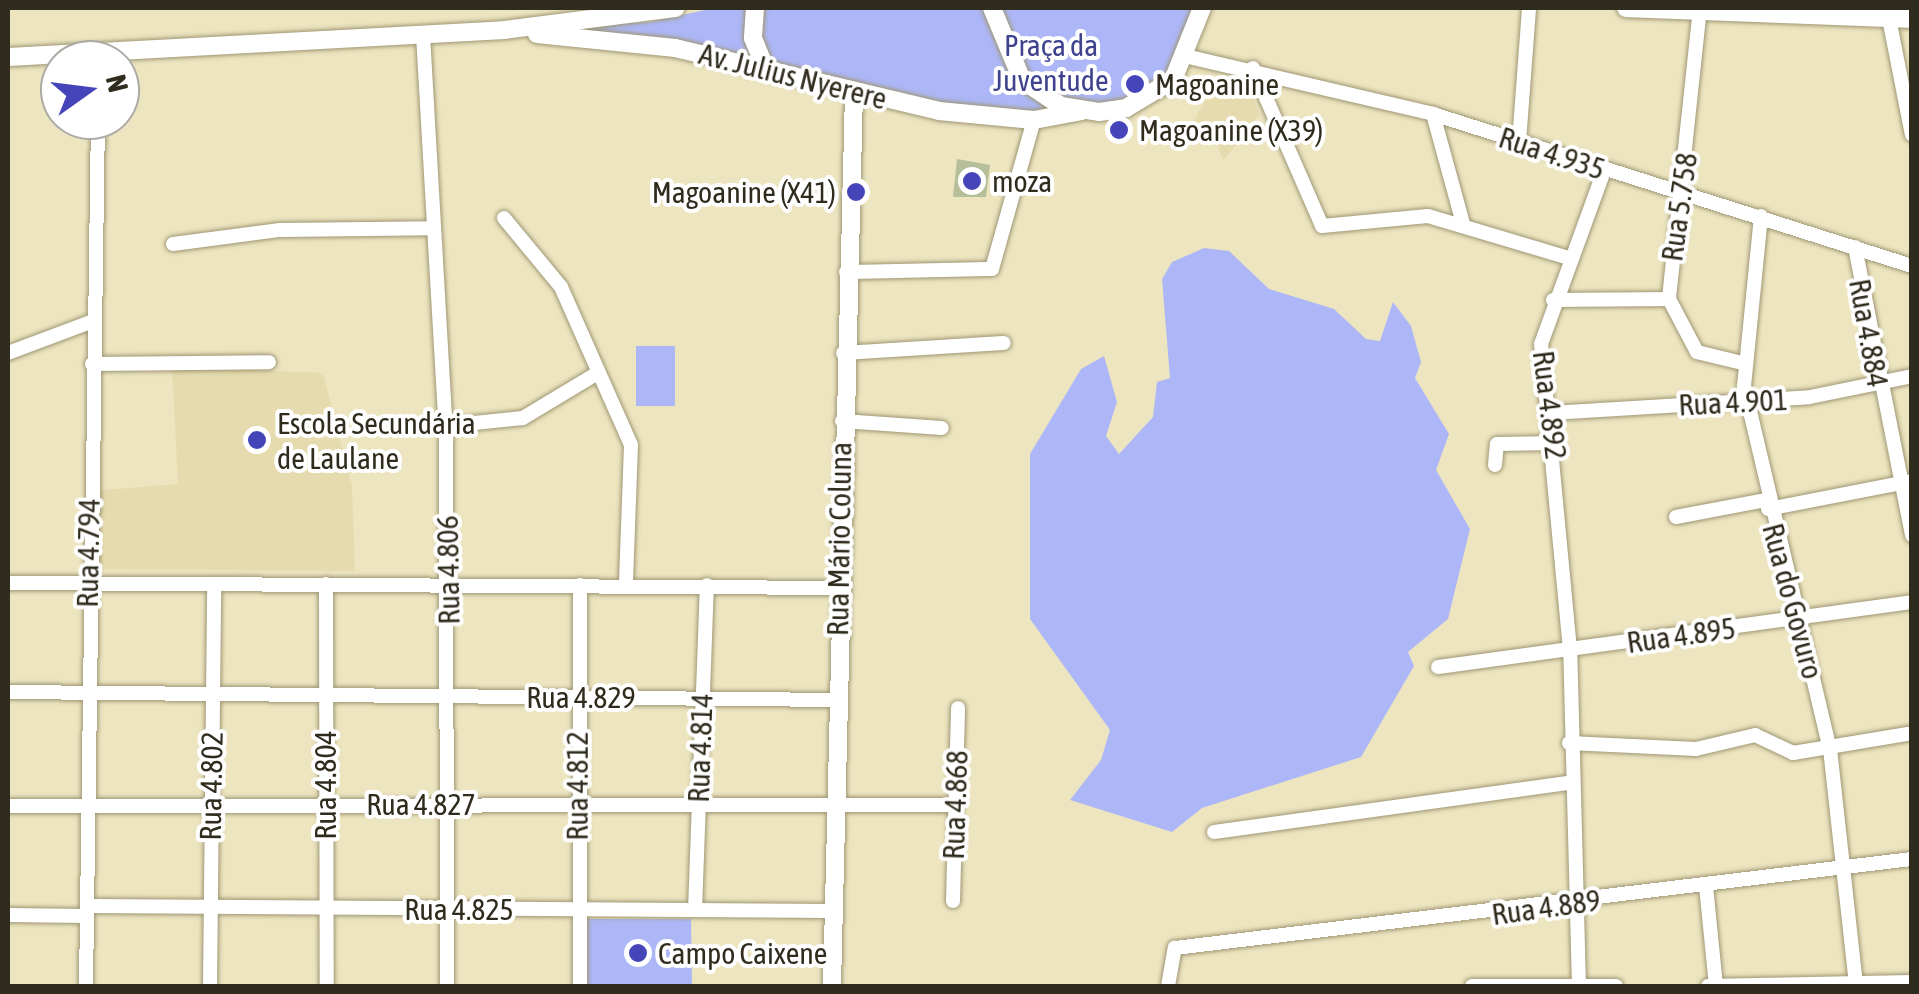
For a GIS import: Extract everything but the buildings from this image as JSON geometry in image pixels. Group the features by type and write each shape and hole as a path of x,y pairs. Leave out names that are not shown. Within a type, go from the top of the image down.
{"main road":[{"name":"Av. Julius Nyerere","path":"140,54 504,30 676,8"},
{"path":"755,8 753,38 766,70"},
{"path":"992,8 995,34 1022,80 1090,112 1151,97 1189,57 1204,8"},
{"path":"1626,8 1888,13 1912,19"},
{"name":"Av. Julius Nyerere","path":"504,30 674,48 854,97 1034,120 1090,112"},
{"name":"Av. Julius Nyerere","path":"8,57 40,57"},
{"name":"Rua Mário Coluna","path":"832,986 842,353 854,97"}],"street":[{"path":"1520,142 1529,8"},
{"name":"Rua 5.758","path":"1700,10 1683,194 1668,299 1698,352 1742,364"},
{"path":"1888,13 1912,135"},
{"name":"Rua 4.806","path":"423,35 445,426 449,697 447,986"},
{"name":"Rua 4.935","path":"1189,57 1253,68 1433,114 1912,266"},
{"path":"1253,68 1322,226 1396,216 1464,224 1572,259"},
{"path":"1433,114 1464,224"},
{"path":"846,272 992,269 1034,120"},
{"name":"Rua 4.794","path":"86,986 87,584 98,140"},
{"name":"Rua 4.892","path":"1578,985 1579,902 1568,783 1570,650 1556,443 1541,344 1604,171"},
{"name":"Rua do Govuro","path":"1761,216 1742,364 1767,505 1800,620 1830,749 1849,864 1856,983"},
{"path":"504,218 561,287 596,374 631,444 626,584"},
{"path":"173,244 280,230 433,228"},
{"name":"Rua 4.884","path":"1855,247 1877,384 1906,483 1912,536"},
{"path":"1554,300 1668,299"},
{"path":"8,353 93,321"},
{"path":"842,353 1004,343"},
{"path":"92,364 269,362"},
{"path":"445,426 523,418 596,374"},
{"name":"Rua 4.901","path":"1552,413 1747,401 1912,376"},
{"path":"842,420 942,428"},
{"path":"1495,464 1497,444 1556,443"},
{"path":"1676,517 1906,483"},
{"path":"8,583 838,588"},
{"name":"Rua 4.804","path":"326,584 327,986"},
{"name":"Rua 4.802","path":"210,986 214,585"},
{"name":"Rua 4.812","path":"580,585 576,910 580,986"},
{"name":"Rua 4.814","path":"695,910 706,586"},
{"name":"Rua 4.895","path":"1438,667 1912,602"},
{"path":"8,692 212,697"},
{"name":"Rua 4.829","path":"212,697 837,700"},
{"name":"Rua 4.868","path":"952,901 958,708"},
{"path":"1568,743 1696,749 1755,735 1792,753 1912,733"},
{"path":"1214,832 1568,783"},
{"name":"Rua 4.827","path":"8,806 578,802 954,805"},
{"name":"Rua 4.889","path":"1168,986 1167,958 1180,948 1579,902 1912,858"},
{"path":"1706,886 1716,986"},
{"name":"Rua 4.825","path":"8,915 210,907 832,911"},
{"path":"1708,986 1912,982"},
{"path":"1472,986 1616,986"}],"shaded area":[{"path":"1246,80 1259,114 1223,161 1212,129 1193,123 1213,86"},
{"name":"Escola Secundária de Laulane","path":"172,367 323,373 352,487 355,571 91,569 91,491 178,484"}],"green space":[{"name":"Praça da Juventude","path":"714,8 1202,8 1199,32 1151,97 1008,119 837,82 504,30 650,22"},
{"path":"1204,248 1229,251 1269,289 1334,309 1366,339 1380,341 1393,302 1411,326 1421,362 1415,378 1449,434 1436,470 1470,529 1448,619 1408,652 1414,666 1361,757 1202,808 1172,832 1070,800 1101,760 1110,730 1030,619 1030,454 1081,369 1104,356 1117,402 1106,436 1119,454 1153,417 1157,382 1170,378 1162,279 1172,262"},
{"path":"636,346 675,346 675,406 636,406"},
{"name":"Campo Caixene","path":"585,919 691,919 692,986 585,986"}],"place":[{"name":"Magoanine","path":"1135,84"},
{"name":"Magoanine (X39)","path":"1119,130"},
{"name":"moza","path":"972,181"},
{"name":"Magoanine (X41)","path":"856,192"},
{"name":"Escola Secundária de Laulane","path":"257,440"},
{"name":"Campo Caixene","path":"638,953"}]}
